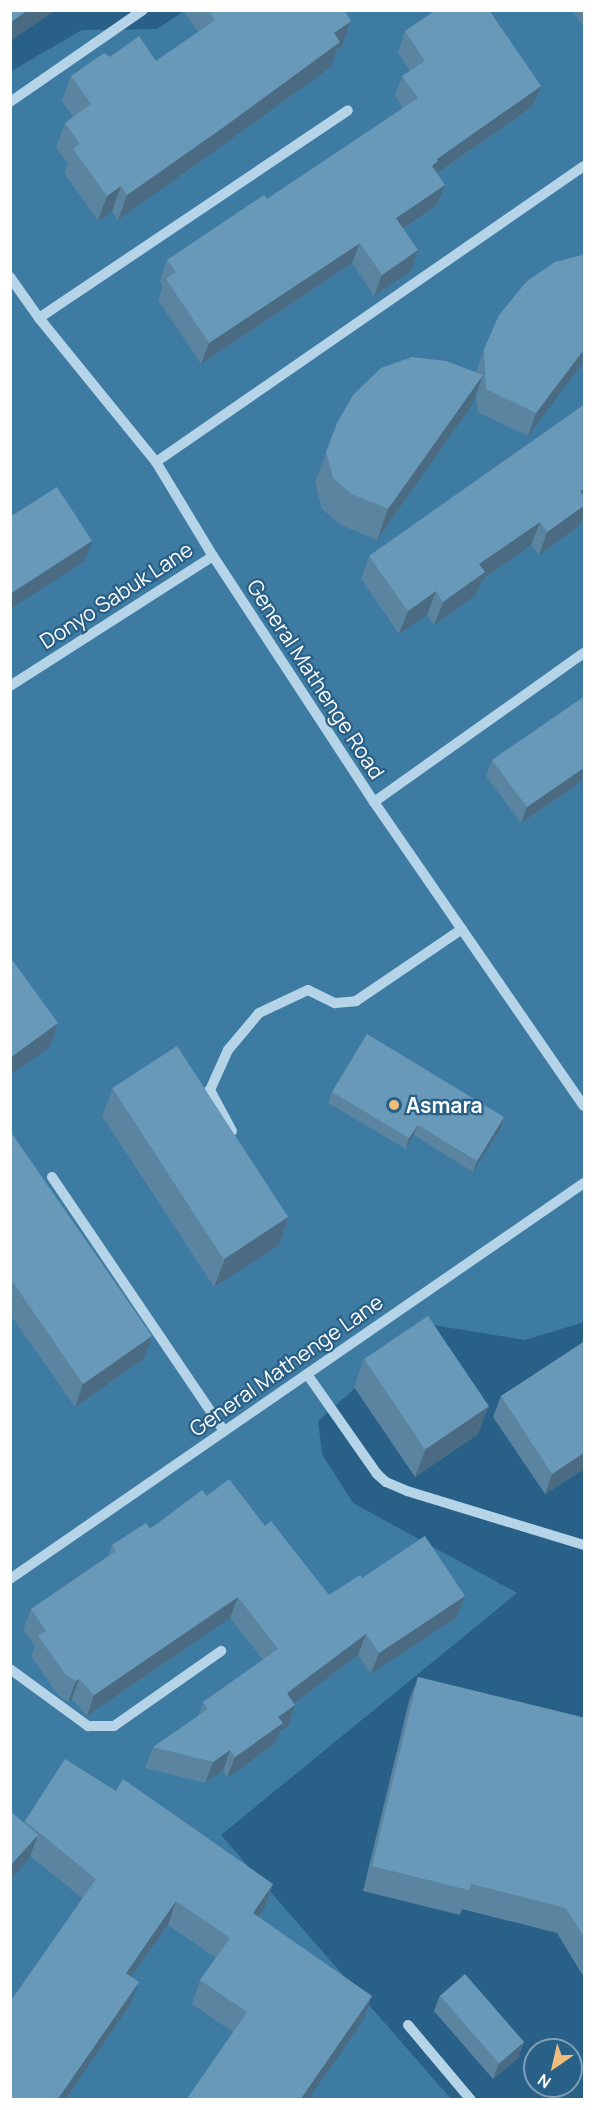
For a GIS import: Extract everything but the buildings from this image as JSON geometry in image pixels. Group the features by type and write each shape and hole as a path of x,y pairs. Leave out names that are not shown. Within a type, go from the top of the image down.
{"street":[{"path":"10,102 143,10"},
{"path":"39,318 348,110"},
{"path":"156,462 585,166"},
{"name":"General Mathenge Road","path":"10,277 39,318 156,462 213,556 374,802 585,1106"},
{"name":"Donyo Sabuk Lane","path":"10,686 213,556"},
{"path":"374,802 585,653"},
{"path":"236,1139 210,1090 228,1050 259,1013 308,990 335,1003 356,1001 462,929"},
{"path":"52,1177 224,1431"},
{"name":"General Mathenge Lane","path":"10,1579 585,1183"},
{"path":"307,1374 377,1474 386,1482 407,1491 585,1545"},
{"path":"10,1669 88,1726 114,1726 221,1651"},
{"path":"408,2025 471,2100"}],"shaded area":[{"path":"184,11 584,11 584,1322 525,1340 427,1324 318,1421 322,1454 353,1503 517,1593 221,1835 451,2099 11,2099 10,72 82,30 157,29"}],"place":[{"name":"Asmara","path":"394,1105"}]}
